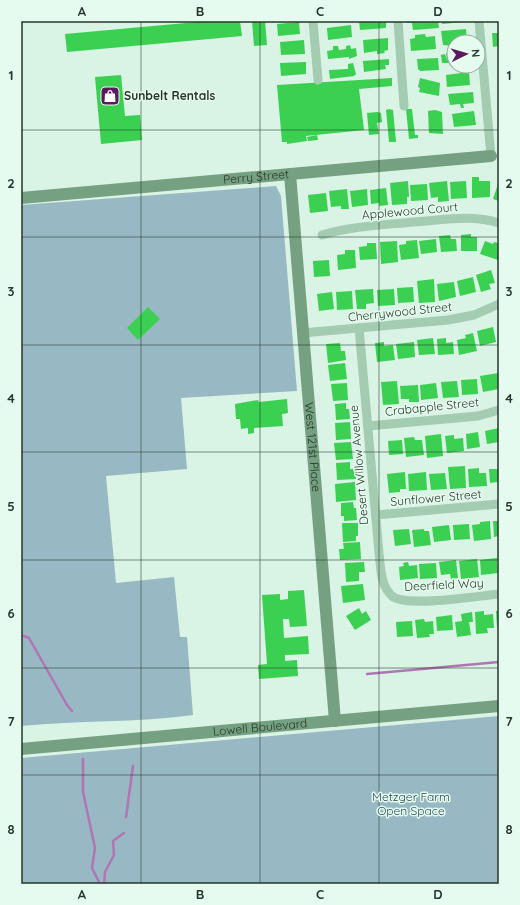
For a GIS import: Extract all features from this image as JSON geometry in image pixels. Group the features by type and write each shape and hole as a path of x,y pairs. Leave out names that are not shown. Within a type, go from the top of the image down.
{"street":[{"path":"313,21 318,80"},
{"path":"398,21 404,106"},
{"path":"479,21 491,156"},
{"name":"Perry Street","path":"21,198 491,156"},
{"name":"West 121st Place","path":"290,174 335,721"},
{"name":"Applewood Court","path":"322,235 341,230 444,219 485,219 499,223"},
{"name":"Cherrywood Street","path":"302,333 448,320 474,315 499,304"},
{"name":"Desert Willow Avenue","path":"360,328 382,580 390,600"},
{"name":"Crabapple Street","path":"368,426 478,416 499,410"},
{"name":"Sunflower Street","path":"376,515 499,504"},
{"name":"Deerfield Way","path":"390,600 408,602 499,594"},
{"name":"Lowell Boulevard","path":"21,749 499,706"}],"green space":[{"path":"276,186 281,196 297,391 181,398 187,469 106,476 116,583 174,577 180,637 187,637 193,715 172,718 21,726 21,205"},
{"name":"Metzger Farm Open Space","path":"499,716 499,884 21,884 21,758"}],"building":[{"path":"208,21 240,21 242,36 67,52 65,34"},
{"path":"252,21 265,21 267,45 254,46"},
{"path":"359,21 386,21 386,28 360,30"},
{"path":"407,21 438,21 439,28 413,30 412,23 407,23"},
{"path":"442,21 464,21 464,22 442,24"},
{"path":"299,22 300,34 278,36 277,24"},
{"path":"351,25 352,37 328,40 327,28"},
{"path":"466,29 466,34 446,34 446,45 443,45 441,31"},
{"path":"492,33 499,33 499,46 493,47"},
{"path":"425,34 426,37 435,36 436,49 411,51 410,39 415,38 415,35"},
{"path":"388,38 388,50 384,51 385,53 377,54 377,51 364,53 363,40"},
{"path":"304,40 305,54 281,55 280,42"},
{"path":"350,45 351,49 356,48 357,56 349,59 349,57 328,59 327,51 333,50 333,46 338,46 339,50 346,49 346,46"},
{"path":"445,54 446,63 442,63 441,55"},
{"path":"438,58 439,70 420,71 418,69 417,59"},
{"path":"389,59 389,65 385,65 386,69 364,72 363,61"},
{"path":"306,62 306,74 281,76 280,63"},
{"path":"353,63 356,74 354,76 330,79 329,70 348,69 348,64"},
{"path":"469,74 470,85 447,87 446,75"},
{"name":"Sunbelt Rentals","path":"121,75 125,116 140,115 142,140 101,144 95,77"},
{"path":"392,78 392,86 359,89 364,130 306,136 307,141 287,144 287,142 282,142 277,85"},
{"path":"420,78 440,83 439,96 419,92 420,88 418,87"},
{"path":"473,92 474,103 463,104 464,108 461,108 460,104 450,105 448,94"},
{"path":"406,109 412,109 415,135 418,135 418,138 409,139"},
{"path":"386,110 393,110 396,142 389,142"},
{"path":"435,110 442,112 443,134 429,133 428,111"},
{"path":"474,111 476,125 454,127 452,114"},
{"path":"367,113 381,113 382,122 377,123 379,134 369,135"},
{"path":"317,135 318,140 308,141 307,137"},
{"path":"472,177 479,177 479,181 490,181 490,197 472,198"},
{"path":"408,181 409,197 407,197 407,204 392,205 390,183"},
{"path":"447,181 449,201 438,202 438,197 431,198 429,183"},
{"path":"466,181 467,198 451,199 450,182"},
{"path":"427,184 428,200 411,201 410,185"},
{"path":"499,184 499,201 493,199"},
{"path":"386,188 388,205 379,206 379,203 371,204 370,190"},
{"path":"347,189 349,209 341,209 341,206 331,207 329,191"},
{"path":"367,189 368,205 352,207 350,191"},
{"path":"326,193 328,211 310,213 308,195"},
{"path":"471,234 471,237 477,237 477,251 461,251 461,235"},
{"path":"450,235 451,239 456,239 457,251 441,252 439,236"},
{"path":"436,239 437,252 421,254 419,241"},
{"path":"417,240 419,258 401,260 399,245 406,244 406,241"},
{"path":"397,241 398,262 381,264 380,242"},
{"path":"485,241 493,244 494,242 499,243 498,260 480,254"},
{"path":"367,243 376,243 377,259 360,260 359,247 367,246"},
{"path":"345,250 355,250 356,268 338,270 337,255 345,254"},
{"path":"329,260 330,276 314,277 313,261"},
{"path":"491,270 495,283 489,284 491,289 481,292 476,275"},
{"path":"473,277 476,292 460,296 457,281"},
{"path":"434,279 435,302 419,303 417,281"},
{"path":"454,282 456,297 439,301 437,284"},
{"path":"413,287 414,302 398,303 397,288"},
{"path":"373,289 374,303 366,304 366,309 357,309 355,290"},
{"path":"394,289 395,305 378,306 377,290"},
{"path":"352,291 353,309 337,310 336,292"},
{"path":"332,292 334,309 319,311 317,294"},
{"path":"148,307 160,319 138,340 127,328"},
{"path":"493,327 496,342 480,346 477,331"},
{"path":"473,333 477,351 459,355 457,340 466,338 465,335"},
{"path":"433,338 435,354 419,355 417,340"},
{"path":"446,338 446,343 453,342 454,354 438,355 437,339"},
{"path":"384,342 384,346 393,345 395,360 377,362 375,343"},
{"path":"414,342 415,357 398,359 396,344"},
{"path":"340,343 341,351 345,351 346,360 328,363 326,344"},
{"path":"345,363 347,379 330,381 328,365"},
{"path":"498,373 499,389 483,392 480,376"},
{"path":"477,379 478,394 462,395 461,380"},
{"path":"397,381 399,404 383,405 381,382"},
{"path":"457,381 459,397 443,398 441,382"},
{"path":"347,383 348,400 333,401 331,384"},
{"path":"436,383 438,398 421,400 420,385"},
{"path":"418,385 419,402 409,402 409,399 401,399 400,386"},
{"path":"287,399 288,413 282,414 283,426 254,428 254,433 248,434 248,428 241,429 240,419 236,419 235,404 258,400 259,402"},
{"path":"346,403 346,409 349,409 350,419 336,420 335,404"},
{"path":"350,422 351,439 336,440 335,423"},
{"path":"499,428 499,442 487,444 485,431"},
{"path":"478,432 480,447 467,449 466,434"},
{"path":"441,434 443,456 427,458 425,436"},
{"path":"454,435 454,439 463,438 464,451 447,453 445,436"},
{"path":"414,437 415,440 422,440 424,455 406,457 404,438"},
{"path":"402,440 403,454 389,455 388,441"},
{"path":"351,442 353,459 336,460 334,443"},
{"path":"350,462 350,469 355,469 356,479 337,480 336,463"},
{"path":"465,466 466,488 450,489 448,467"},
{"path":"479,468 479,473 486,473 487,486 469,487 468,469"},
{"path":"489,469 499,469 499,485 498,482 490,483"},
{"path":"405,472 406,489 400,489 400,492 389,493 387,474"},
{"path":"426,472 427,490 409,491 408,474"},
{"path":"445,473 447,489 431,490 429,474"},
{"path":"355,482 356,500 336,502 335,484"},
{"path":"353,502 354,508 356,508 357,520 344,521 344,516 341,516 341,503"},
{"path":"490,521 491,539 474,541 472,525"},
{"path":"493,521 499,521 499,536 494,537"},
{"path":"342,523 358,523 358,536 356,536 356,541 343,542"},
{"path":"469,524 470,539 454,540 453,525"},
{"path":"449,525 451,540 434,542 432,527"},
{"path":"409,529 411,544 395,546 393,530"},
{"path":"424,529 424,531 429,531 431,545 414,547 412,530"},
{"path":"360,542 361,559 340,560 339,549 344,549 343,543"},
{"path":"497,558 498,573 481,575 480,560"},
{"path":"477,559 479,577 461,579 459,561"},
{"path":"456,560 458,578 451,579 450,574 441,575 439,562"},
{"path":"364,562 365,572 359,572 359,581 346,582 345,563"},
{"path":"408,562 409,566 417,565 418,578 400,580 399,567 404,566 403,563"},
{"path":"436,563 437,578 420,579 419,564"},
{"path":"363,584 365,600 343,603 341,586"},
{"path":"304,590 307,626 290,627 289,619 283,619 284,638 308,636 309,654 285,655 285,661 297,660 298,676 259,679 258,665 267,664 262,595 280,594 280,600 288,599 288,591"},
{"path":"359,608 362,614 366,611 371,620 355,630 346,616"},
{"path":"484,611 484,615 493,614 494,628 487,628 488,633 476,634 475,612"},
{"path":"496,611 499,611 499,627 497,627"},
{"path":"472,612 473,622 469,622 471,635 457,637 455,622 462,621 461,614"},
{"path":"452,615 453,630 437,631 436,617"},
{"path":"424,619 425,622 433,621 434,634 429,634 430,637 417,638 415,620"},
{"path":"412,621 413,636 397,637 396,622"}],"waterway":[{"path":"21,635 29,638 67,705 72,711"},
{"path":"367,674 499,662"},
{"path":"83,759 83,792 95,848 92,868 100,884"},
{"path":"126,817 133,766"},
{"path":"104,884 105,872 114,855 113,841 124,833"}],"place":[{"name":"Sunbelt Rentals","path":"110,96"}]}
